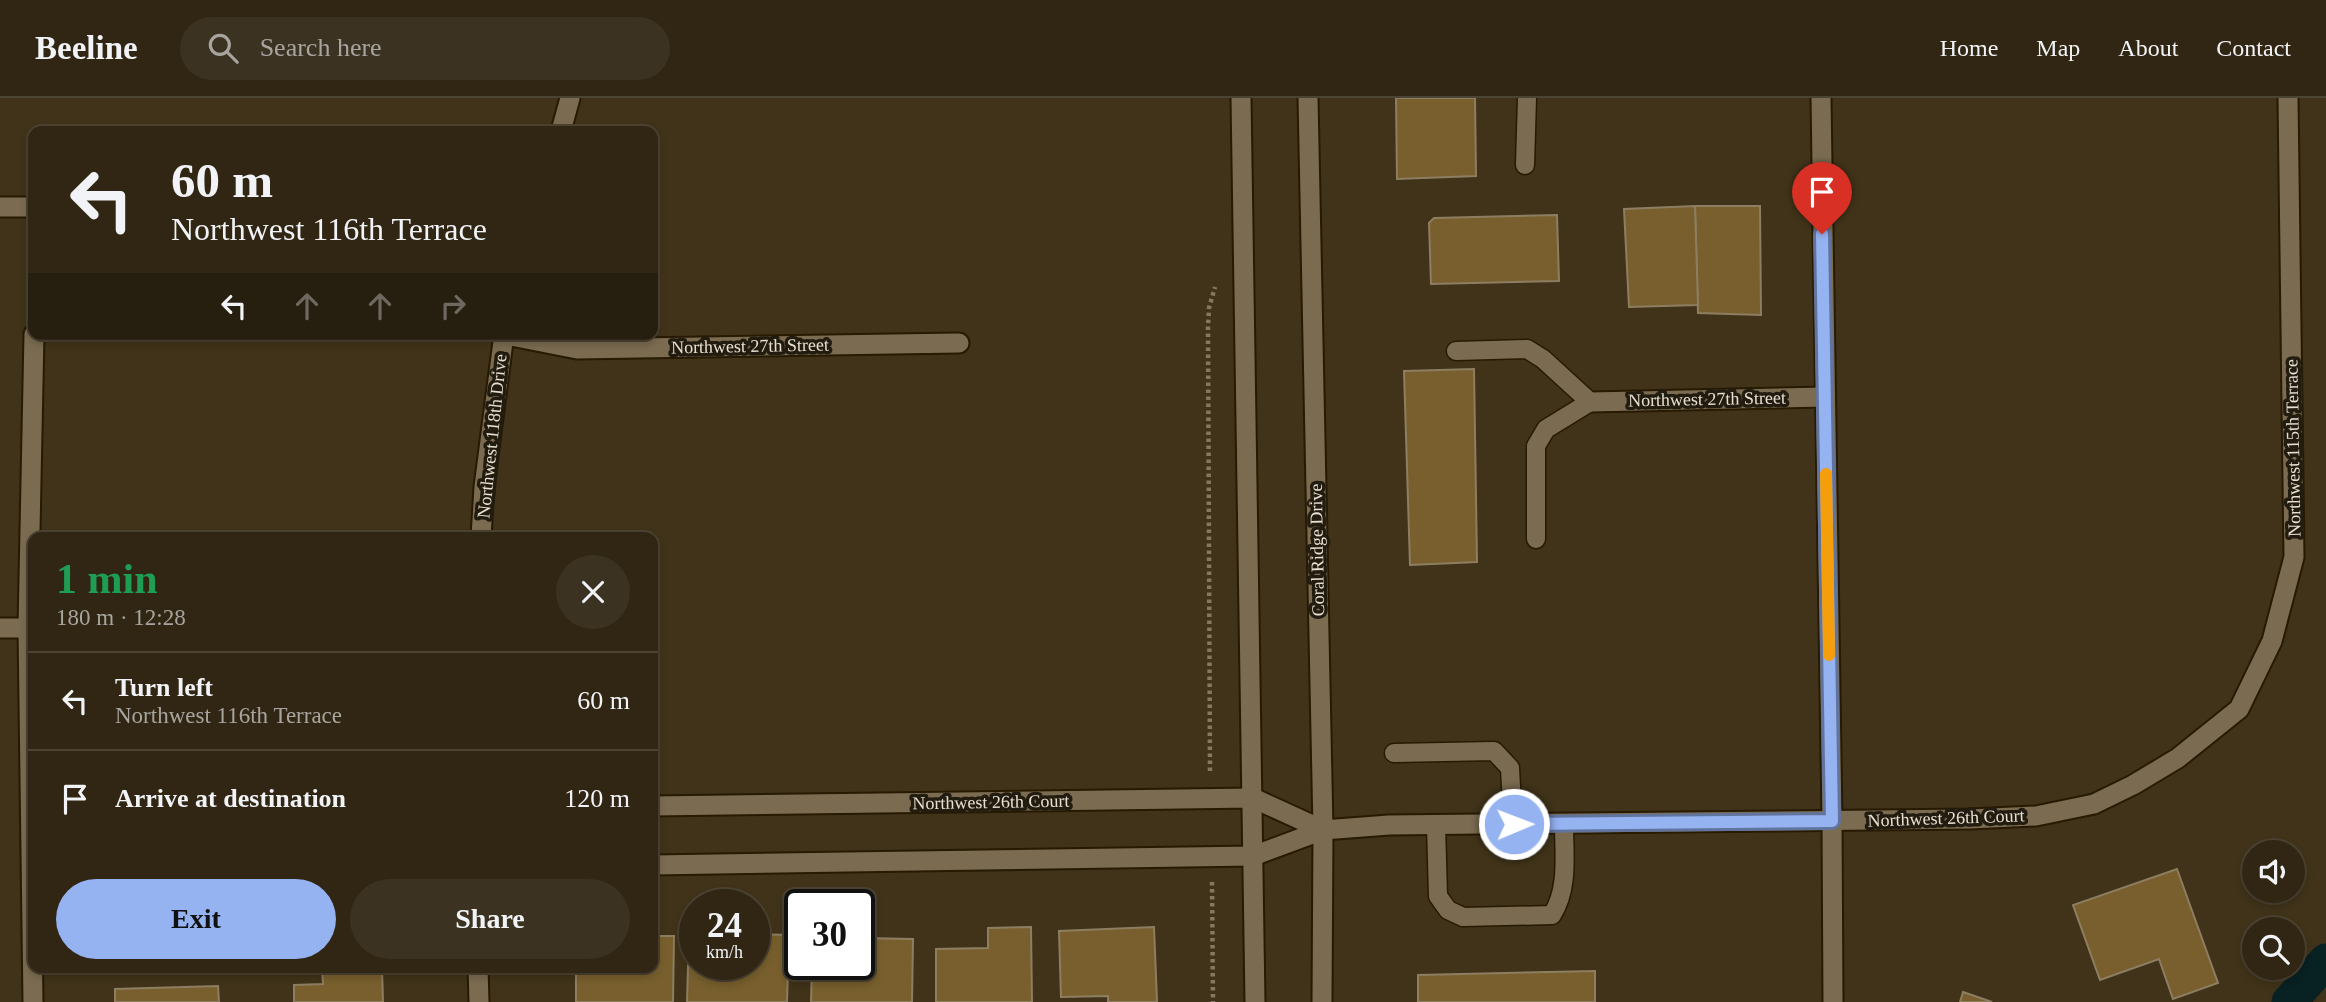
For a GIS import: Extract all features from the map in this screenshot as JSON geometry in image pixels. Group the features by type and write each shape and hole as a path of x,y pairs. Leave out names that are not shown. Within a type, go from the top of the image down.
{"street":[{"path":"562,126 570,98"},
{"path":"1241,98 1255,1002"},
{"name":"Coral Ridge Drive","path":"1308,98 1323,830 1322,1002"},
{"path":"1821,98 1833,1002"},
{"name":"Northwest 115th Terrace","path":"2178,758 2239,709 2272,641 2294,557 2288,98"},
{"path":"0,208 28,208"},
{"path":"31,532 34,340"},
{"name":"Northwest 118th Drive","path":"481,532 484,487 502,340"},
{"name":"Northwest 27th Street","path":"533,340 577,349 959,343"},
{"name":"Northwest 27th Street","path":"1590,402 1825,397"},
{"path":"0,628 28,628"},
{"name":"Northwest 26th Court","path":"658,865 1253,856 1323,830 1389,825 1970,819 2048,814 2094,804 2178,758"},
{"name":"Northwest 26th Court","path":"658,806 1252,798 1323,830"},
{"path":"33,973 33,1002"},
{"path":"478,973 479,1002"}],"lane":[{"path":"1525,165 1527,98"},
{"path":"1456,351 1527,349 1543,359 1590,402 1546,429 1536,446 1536,539"},
{"path":"1394,752 1494,751 1510,768 1514,824"},
{"path":"1436,825 1438,896 1448,910 1463,917 1552,915 1564,887 1564,824"}],"path":[{"path":"1210,799 1208,327 1209,308 1217,279"},
{"path":"1211,857 1213,1002"}],"building":[{"path":"1396,98 1475,98 1476,176 1397,179"},
{"path":"1695,206 1760,206 1761,315 1698,313"},
{"path":"1695,206 1698,305 1629,307 1624,209"},
{"path":"1557,215 1559,281 1431,284 1429,223 1434,218"},
{"path":"1474,369 1477,562 1410,565 1404,371"},
{"path":"2177,869 2218,983 2173,999 2159,959 2100,980 2073,905"},
{"path":"1031,927 1032,1002 936,1002 936,949 988,948 988,928"},
{"path":"1154,927 1157,1002 1108,1002 1108,996 1061,997 1059,931"},
{"path":"770,934 784,935 787,1002 687,1002 688,980 770,980"},
{"path":"658,936 674,936 673,1002 576,1002 576,973 658,973"},
{"path":"875,938 913,939 912,1002 811,1002 812,980 875,980"},
{"path":"1595,971 1595,1002 1418,1002 1418,975"},
{"path":"322,973 382,973 383,1002 294,1002 294,985 323,984"},
{"path":"218,986 219,1002 115,1002 115,989"},
{"path":"1963,992 1992,1002 1960,1002"}],"waterway":[{"path":"2289,1002 2326,961"}],"slow traffic":[{"path":"1826,474 1829,655"}],"route":[{"path":"1514,824 1832,821 1822,234"}]}
